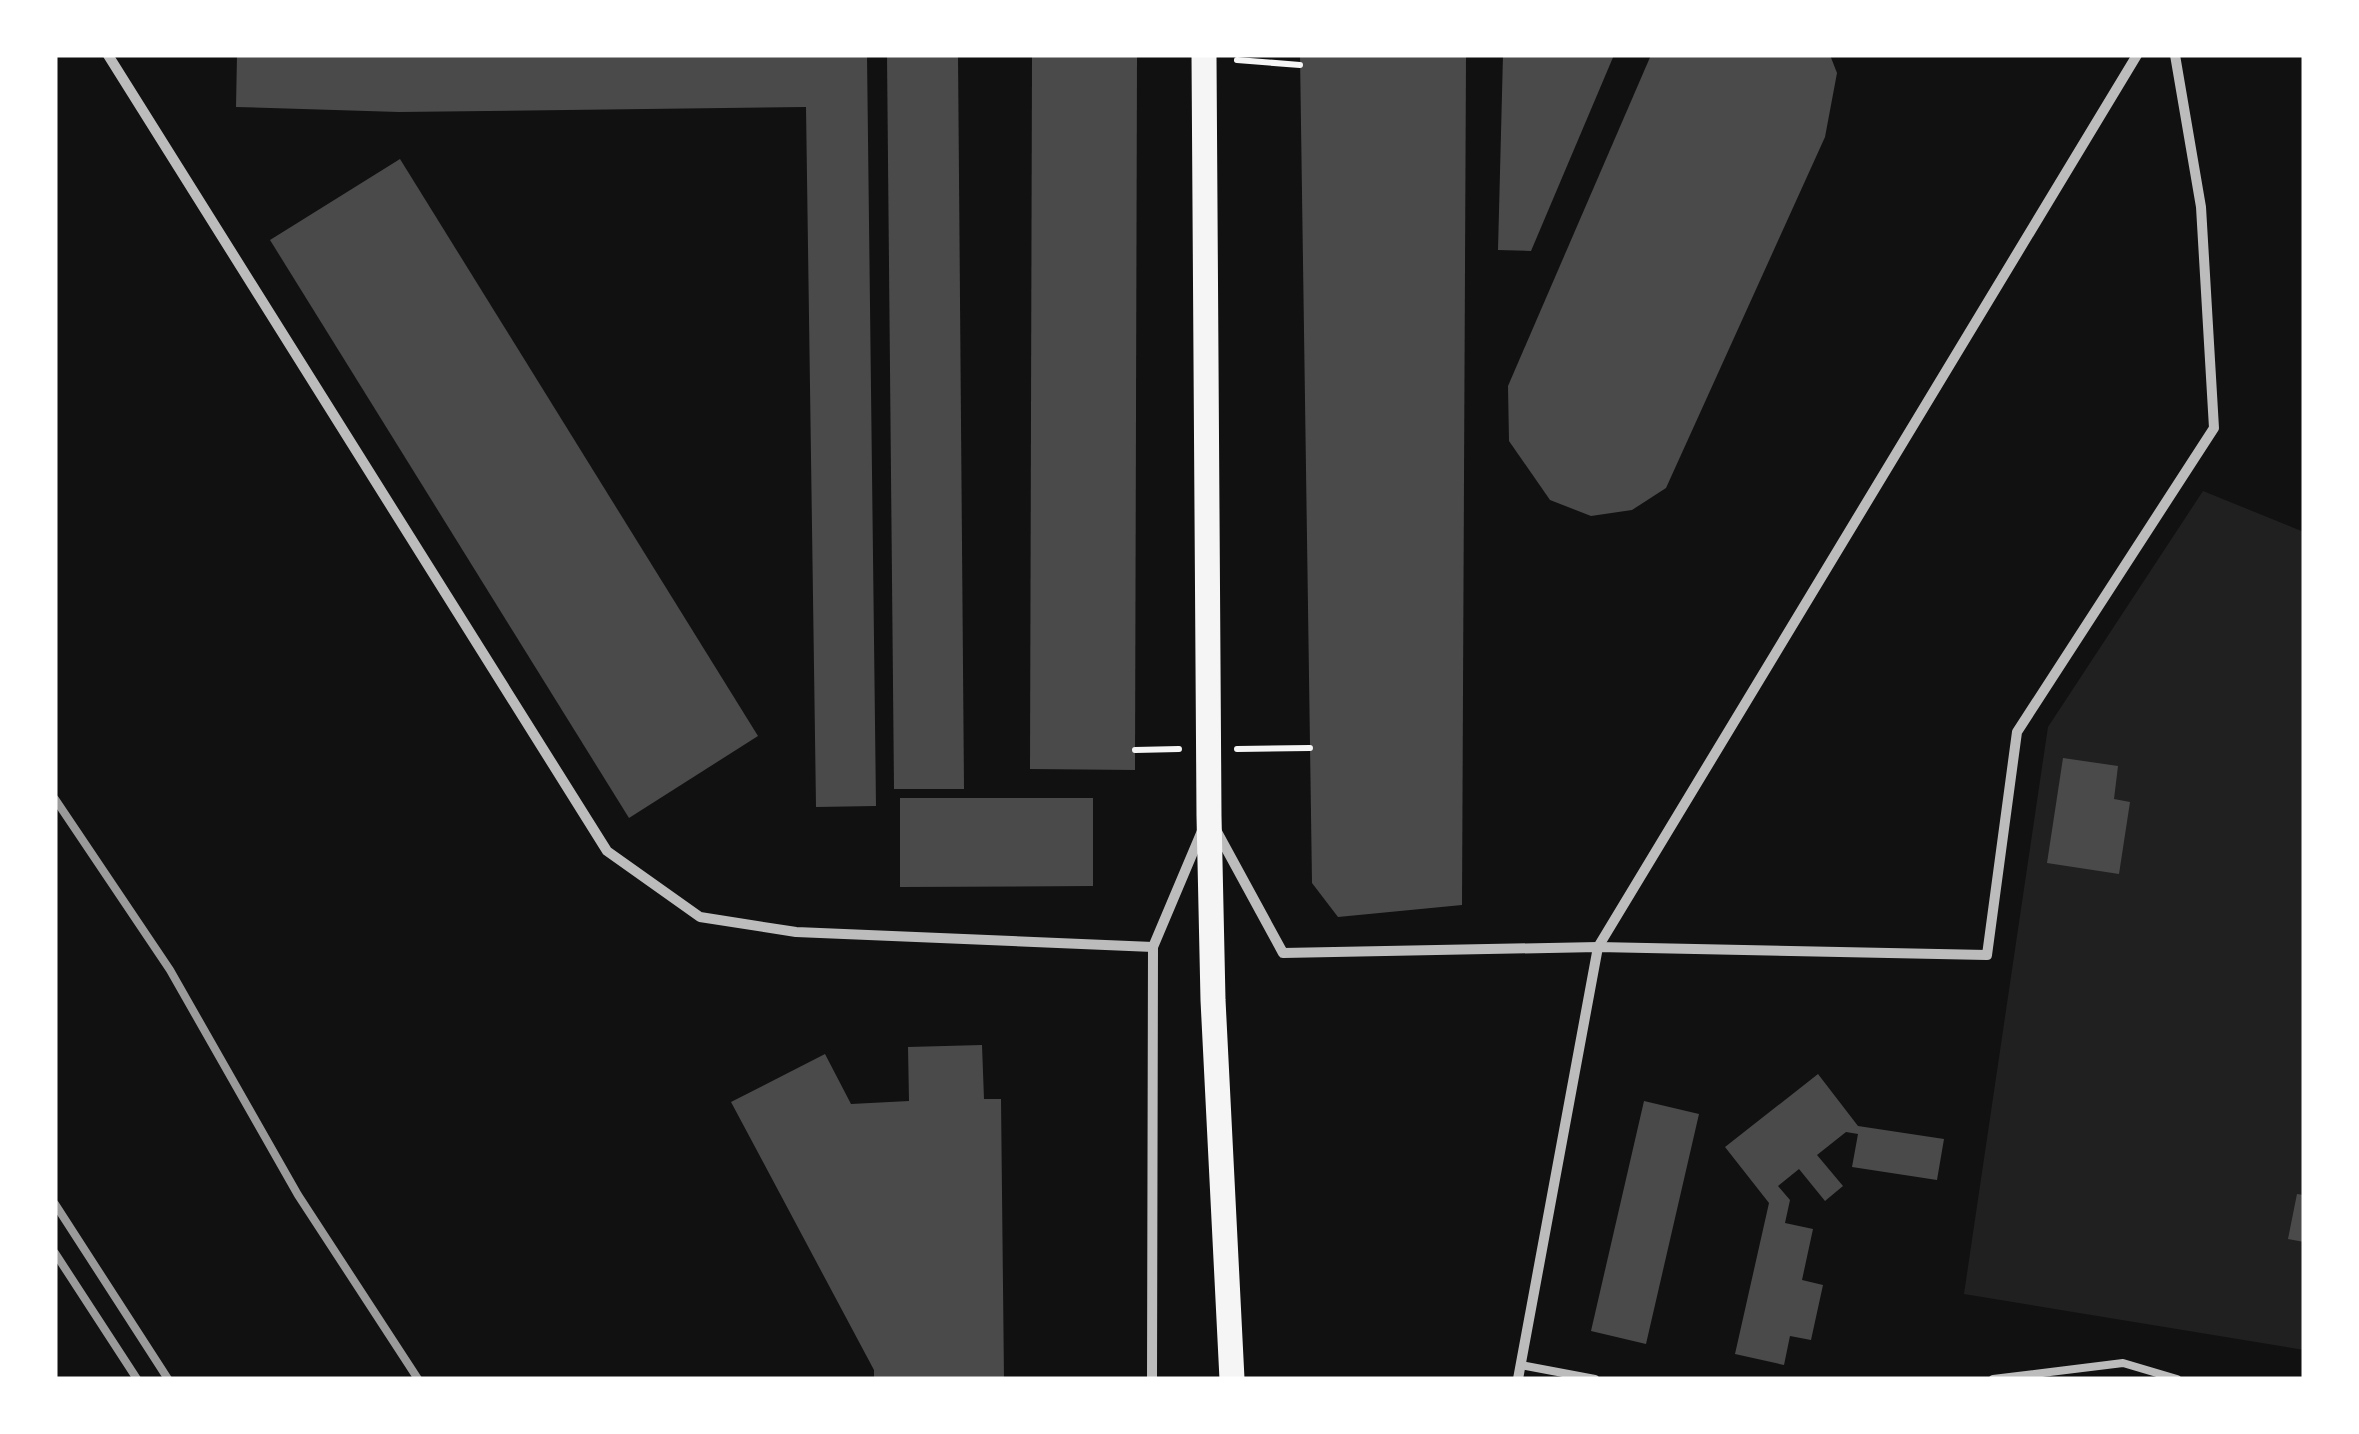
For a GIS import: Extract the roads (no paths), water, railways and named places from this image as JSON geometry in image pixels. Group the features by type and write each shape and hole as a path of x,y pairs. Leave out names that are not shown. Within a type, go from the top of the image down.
{"main road":[{"path":"1204,55 1209,816 1213,1000 1232,1379"}],"street":[{"path":"108,55 607,852 700,916 796,932 1152,947"},
{"path":"1518,1379 1598,948 2137,55"},
{"path":"1209,816 1283,953 1598,948 1987,955 2017,732 2214,428 2202,207 2175,55"},
{"path":"1152,1379 1152,947 1209,816"}],"lane":[{"path":"1993,1379 2123,1363 2177,1379"},
{"path":"1520,1365 1595,1379"}],"railway":[{"path":"55,799 170,970 298,1195 418,1379"},
{"path":"55,1204 168,1379"},
{"path":"55,1253 137,1379"}]}
